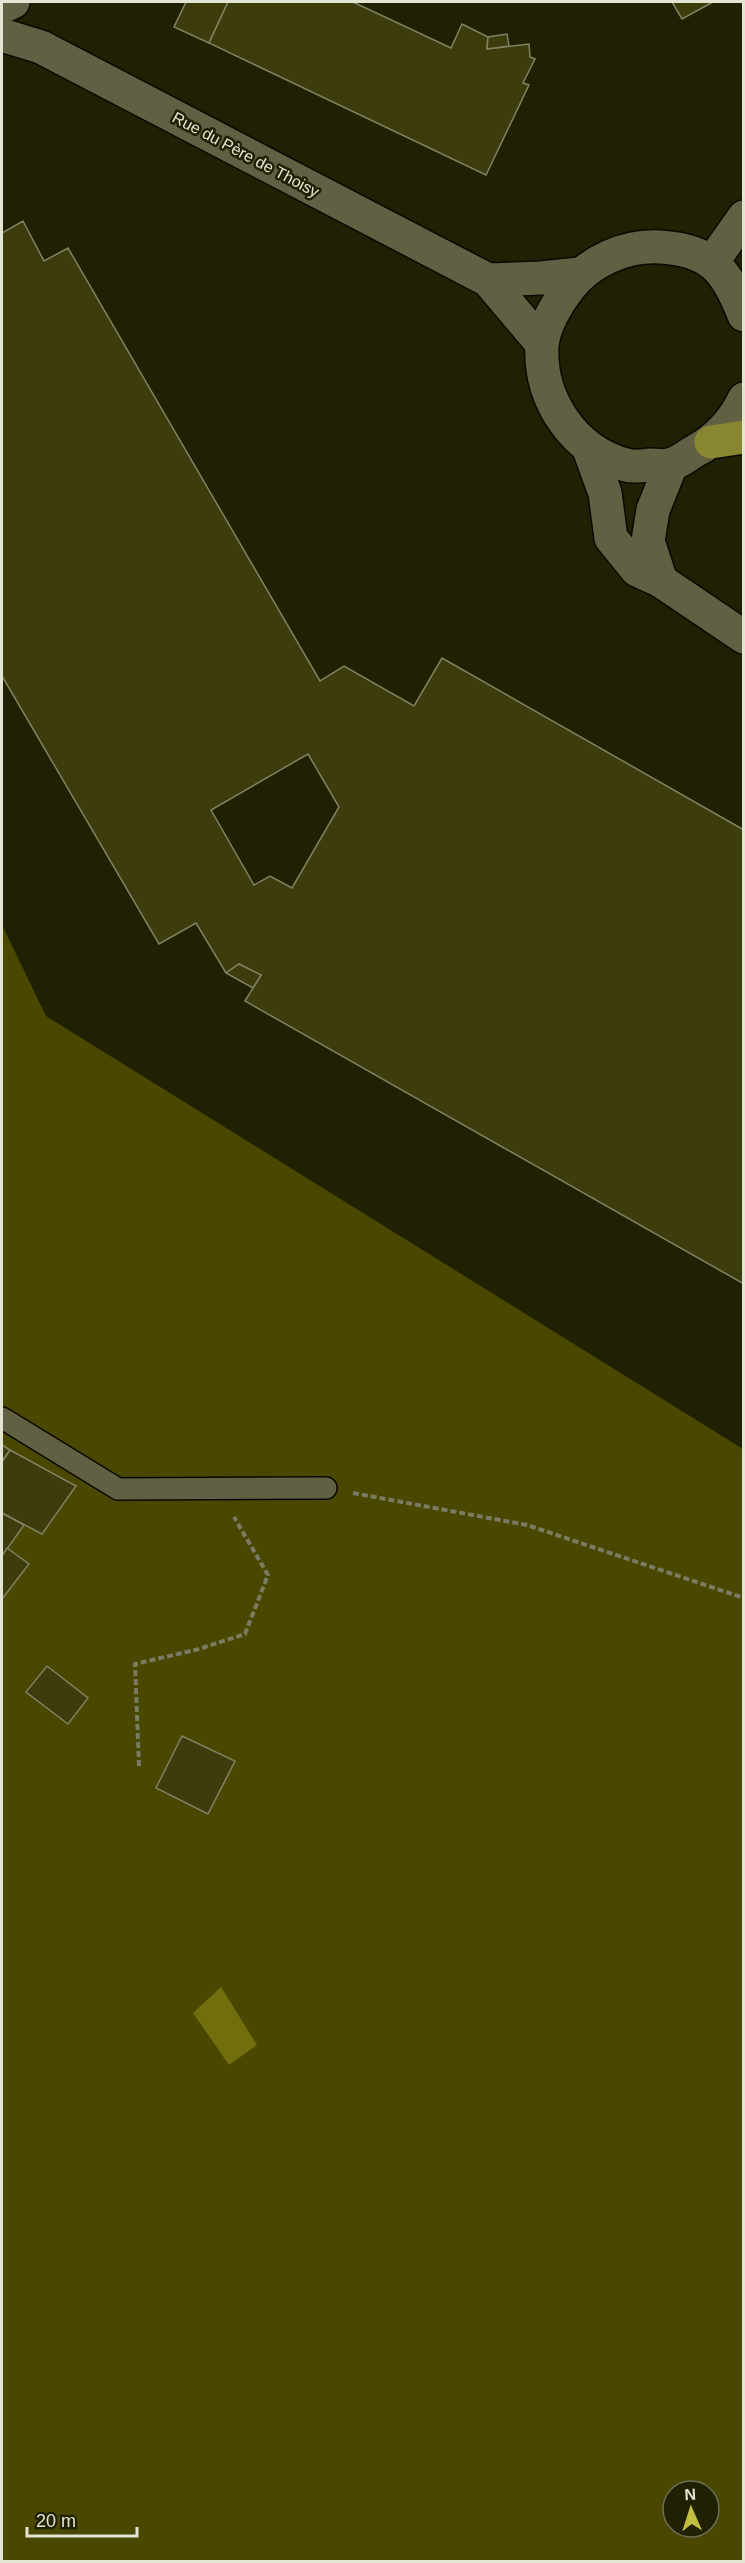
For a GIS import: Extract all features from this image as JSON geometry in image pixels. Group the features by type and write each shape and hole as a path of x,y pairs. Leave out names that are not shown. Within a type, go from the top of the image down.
{"highway":[{"path":"711,442 744,437"}],"street":[{"path":"2,7 13,2"},
{"name":"Rue du Père de Thoisy","path":"2,35 41,47 488,280 542,344"},
{"path":"744,217 713,261 736,297 744,315"},
{"name":"Rue du Père de Thoisy","path":"713,261 684,248 649,247 613,255 580,274 556,305 542,344 545,379 559,416 589,449 628,466 671,465 711,442 739,410 744,399"},
{"name":"Rue du Père de Thoisy","path":"488,280 580,274"},
{"path":"589,449 605,493 611,538 637,570 661,581 744,637"},
{"path":"661,581 648,541 653,510 671,465"}],"lane":[{"path":"2,1418 118,1489 326,1488"}],"path":[{"path":"140,1766 135,1664 199,1649 245,1634 268,1575 216,1488"},
{"path":"326,1488 527,1526 744,1598"}],"shaded area":[{"path":"2,925 46,1016 743,1449 743,2561 2,2561"},
{"path":"221,1987 257,2045 229,2065 193,2013"}],"building":[{"path":"186,2 228,2 209,43 174,27"},
{"path":"228,2 353,2 451,48 462,24 488,37 487,49 529,44 530,57 535,59 523,83 529,85 486,175 209,43"},
{"path":"672,2 713,2 682,19"},
{"path":"507,34 509,46 487,49 488,37"},
{"path":"23,221 44,261 68,248 320,681 344,666 414,706 442,658 744,830 744,1284 245,1001 261,975 239,964 226,973 196,923 159,944 2,676 2,233","holes":["308,754 339,807 292,888 270,876 254,885 211,810"]},
{"path":"239,964 261,975 253,988 226,973"},
{"path":"2,1445 10,1450 3,1460 2,1460"},
{"path":"10,1450 76,1486 42,1534 2,1513 2,1462"},
{"path":"2,1513 24,1525 2,1556"},
{"path":"7,1548 29,1564 2,1599 2,1556"},
{"path":"47,1666 88,1698 68,1724 26,1692"},
{"path":"182,1736 235,1761 208,1814 156,1788"}]}
